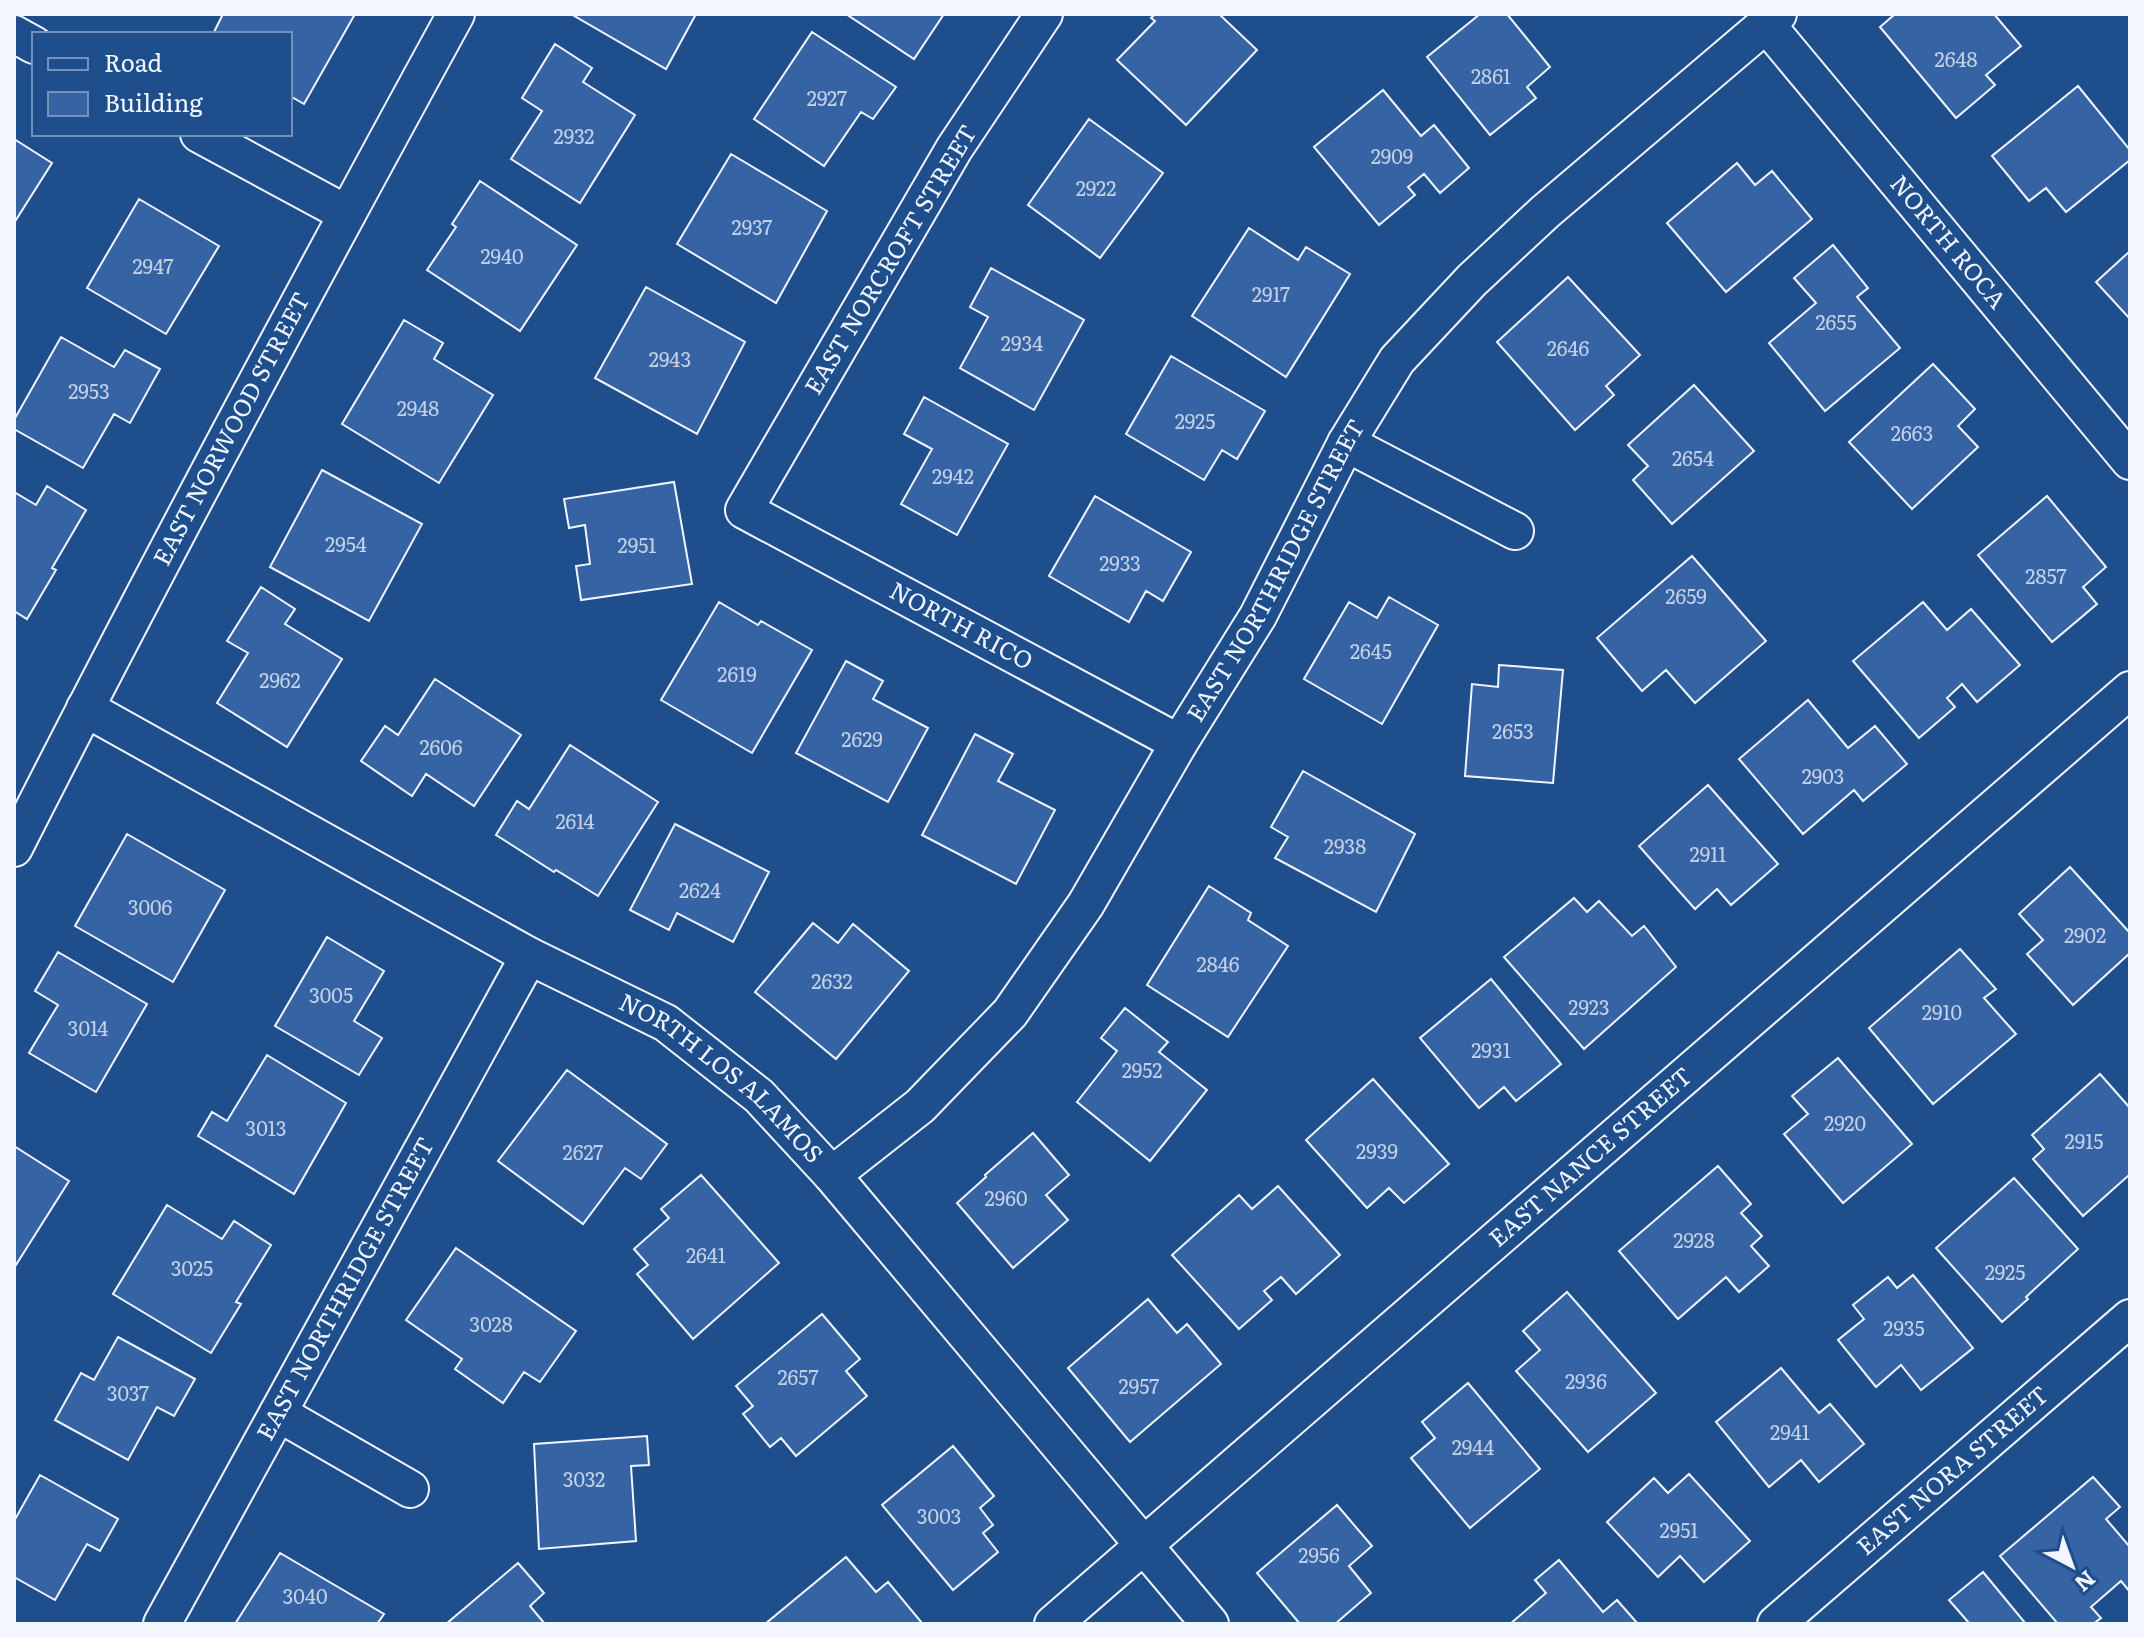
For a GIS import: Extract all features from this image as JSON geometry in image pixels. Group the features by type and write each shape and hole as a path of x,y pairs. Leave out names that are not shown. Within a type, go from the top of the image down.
{"street":[{"name":"EAST NORWOOD STREET","path":"14,848 85,708 456,14"},
{"name":"EAST NORCROFT STREET","path":"744,510 954,149 1044,14"},
{"name":"EAST NORTHRIDGE STREET","path":"832,1175 920,1106 1010,1013 1086,904 1179,743 1258,616 1346,443 1397,360 1472,280 1545,212 1772,19"},
{"name":"NORTH ROCA","path":"1772,19 2130,461"},
{"path":"14,34 32,44"},
{"path":"203,136 347,214"},
{"path":"1346,443 1515,531"},
{"name":"NORTH RICO","path":"744,510 1179,743"},
{"name":"EAST NANCE STREET","path":"1053,1624 2130,690"},
{"name":"NORTH LOS ALAMOS","path":"85,708 529,956 666,1023 759,1096 832,1175 1210,1624"},
{"name":"EAST NORTHRIDGE STREET","path":"162,1624 529,956"},
{"name":"EAST NORA STREET","path":"1776,1624 2130,1318"},
{"path":"278,1413 410,1489"}],"building":[{"path":"223,14 355,14 304,104 292,97 292,32 214,32"},
{"path":"571,14 696,14 666,69"},
{"path":"846,14 944,14 914,59"},
{"path":"1155,14 1219,14 1257,50 1186,125 1117,60 1155,21 1151,18"},
{"path":"1480,14 1507,14 1550,67 1527,87 1536,98 1490,135 1427,57"},
{"path":"1895,14 1994,14 2021,46 1986,75 1995,85 1956,118 1880,27"},
{"path":"812,32 896,87 873,119 861,112 824,166 754,119"},
{"path":"555,44 592,68 583,82 635,115 580,203 511,159 542,111 522,98"},
{"path":"2078,86 2130,150 2130,160 2066,212 2046,188 2029,201 1992,156"},
{"path":"1383,90 1421,136 1434,125 1469,168 1440,193 1424,174 1408,187 1415,195 1379,225 1314,147"},
{"path":"1089,119 1163,173 1100,258 1028,205"},
{"path":"14,139 52,163 14,223"},
{"path":"731,154 827,211 776,303 677,244"},
{"path":"1737,163 1755,185 1772,171 1812,219 1726,292 1667,223"},
{"path":"480,181 577,245 520,331 427,270 456,227 452,224"},
{"path":"139,199 219,246 166,334 87,288"},
{"path":"1249,228 1298,260 1306,247 1350,274 1286,377 1192,316"},
{"path":"1833,245 1868,288 1857,297 1900,348 1825,411 1769,343 1816,303 1794,278"},
{"path":"2130,251 2130,319 2096,282"},
{"path":"991,268 1084,320 1034,410 960,368 988,317 970,307"},
{"path":"1568,277 1640,355 1606,386 1614,395 1575,430 1497,342"},
{"path":"646,287 745,342 697,434 595,378"},
{"path":"404,320 443,343 434,359 493,395 439,483 342,424"},
{"path":"61,337 114,367 125,350 160,369 130,423 114,414 83,468 14,429 14,420"},
{"path":"1171,356 1265,411 1237,459 1222,450 1204,480 1126,434"},
{"path":"1933,364 1975,409 1958,426 1978,447 1912,509 1849,442"},
{"path":"1694,385 1754,451 1672,524 1633,480 1648,466 1628,445"},
{"path":"924,397 1008,444 957,535 901,504 932,449 904,434"},
{"path":"322,470 422,524 369,621 270,567"},
{"path":"674,482 692,584 581,600 576,566 590,564 585,525 569,528 564,499"},
{"path":"47,486 86,510 27,619 14,611 14,492 36,505"},
{"path":"1095,496 1191,552 1163,601 1146,591 1129,622 1049,576"},
{"path":"2047,496 2106,567 2083,587 2097,604 2052,642 1978,555"},
{"path":"1692,556 1766,641 1695,703 1666,670 1642,691 1597,638"},
{"path":"261,587 295,609 285,624 342,659 287,747 217,703 248,653 227,641"},
{"path":"1389,597 1438,625 1382,724 1304,679 1349,602 1377,618"},
{"path":"719,602 758,625 761,621 812,650 752,753 661,700"},
{"path":"1923,602 1947,630 1971,609 2020,665 1977,702 1962,684 1947,698 1955,707 1919,738 1853,661"},
{"path":"846,661 883,681 873,699 928,728 888,802 796,753"},
{"path":"1499,665 1563,670 1553,783 1465,776 1472,684 1498,687"},
{"path":"435,679 521,735 474,806 426,774 412,796 361,761 385,726 398,735"},
{"path":"1808,700 1848,748 1875,726 1907,764 1863,801 1854,790 1803,834 1739,759"},
{"path":"975,734 1013,754 998,781 1055,810 1016,884 922,835"},
{"path":"570,745 658,802 598,896 496,835 517,801 529,809"},
{"path":"1303,771 1415,834 1376,912 1275,858 1288,837 1271,827"},
{"path":"1708,785 1778,864 1731,905 1717,889 1695,909 1639,846"},
{"path":"675,824 769,872 733,942 677,913 669,930 630,910"},
{"path":"127,834 225,890 173,982 75,926"},
{"path":"2070,867 2130,933 2130,953 2073,1005 2027,954 2043,940 2019,914"},
{"path":"1209,886 1251,913 1248,920 1288,946 1228,1037 1147,985"},
{"path":"1574,898 1587,912 1599,901 1632,936 1644,926 1676,967 1584,1049 1504,957"},
{"path":"813,923 838,943 853,924 909,971 836,1059 755,992"},
{"path":"327,937 384,971 354,1021 382,1038 359,1075 275,1026"},
{"path":"1960,949 1996,989 1984,998 2016,1034 1933,1104 1869,1028"},
{"path":"58,952 147,1004 96,1092 29,1053 58,1005 35,991"},
{"path":"1491,979 1561,1064 1516,1101 1504,1087 1479,1108 1420,1038"},
{"path":"1125,1008 1168,1042 1159,1052 1207,1090 1150,1161 1077,1102 1117,1051 1101,1038"},
{"path":"267,1055 346,1103 294,1194 198,1136 212,1112 227,1121"},
{"path":"1838,1058 1912,1144 1843,1203 1784,1134 1808,1114 1792,1096"},
{"path":"567,1070 667,1144 641,1179 625,1168 583,1224 498,1161"},
{"path":"2100,1074 2130,1108 2130,1176 2083,1216 2033,1159 2044,1149 2032,1135"},
{"path":"1373,1079 1449,1164 1404,1203 1389,1188 1367,1208 1306,1140"},
{"path":"1033,1133 1069,1175 1046,1195 1068,1220 1013,1268 957,1203"},
{"path":"14,1146 69,1181 14,1268"},
{"path":"1718,1166 1751,1204 1741,1213 1762,1236 1751,1246 1769,1266 1739,1292 1726,1277 1678,1319 1619,1251"},
{"path":"701,1175 779,1263 693,1339 637,1274 648,1265 634,1249 669,1218 661,1209"},
{"path":"2014,1178 2078,1249 2002,1322 1936,1248"},
{"path":"1278,1186 1340,1255 1296,1294 1281,1277 1264,1291 1272,1300 1239,1329 1172,1255 1239,1195 1252,1209"},
{"path":"167,1205 222,1239 234,1221 271,1245 236,1302 241,1304 211,1353 113,1294"},
{"path":"456,1248 576,1331 540,1382 524,1372 503,1403 455,1369 462,1359 406,1320"},
{"path":"1913,1275 1973,1348 1921,1390 1901,1365 1876,1387 1838,1340 1864,1319 1853,1305 1888,1277 1897,1288"},
{"path":"1567,1292 1656,1393 1588,1452 1516,1371 1540,1350 1523,1331"},
{"path":"1148,1299 1177,1333 1187,1324 1221,1364 1130,1442 1068,1368"},
{"path":"822,1314 860,1359 846,1371 867,1396 796,1456 781,1438 770,1447 743,1414 753,1406 736,1386"},
{"path":"118,1337 195,1379 174,1416 157,1407 128,1460 55,1420 81,1373 94,1380"},
{"path":"1781,1368 1819,1413 1830,1404 1864,1444 1819,1482 1801,1460 1769,1487 1716,1422"},
{"path":"1468,1383 1540,1469 1470,1528 1411,1458 1435,1438 1422,1422"},
{"path":"647,1436 649,1465 631,1466 636,1541 539,1549 534,1444"},
{"path":"953,1446 994,1496 980,1508 993,1525 983,1533 998,1552 953,1590 882,1505"},
{"path":"1689,1474 1750,1541 1704,1582 1680,1556 1658,1577 1607,1522 1654,1478 1668,1493"},
{"path":"40,1475 118,1519 100,1551 87,1544 55,1600 14,1577 14,1521"},
{"path":"2093,1477 2120,1507 2106,1519 2130,1547 2130,1592 2121,1581 2091,1607 2101,1618 2093,1624 2058,1624 2000,1556"},
{"path":"1337,1505 1372,1546 1349,1566 1371,1593 1335,1624 1300,1624 1257,1573"},
{"path":"280,1553 384,1614 377,1624 235,1624"},
{"path":"846,1557 876,1592 888,1582 922,1623 765,1624"},
{"path":"1559,1560 1603,1612 1617,1600 1638,1624 1510,1624 1546,1593 1535,1580"},
{"path":"518,1563 544,1593 530,1606 545,1624 446,1624"},
{"path":"1983,1572 2026,1624 1967,1624 1949,1600"}]}
